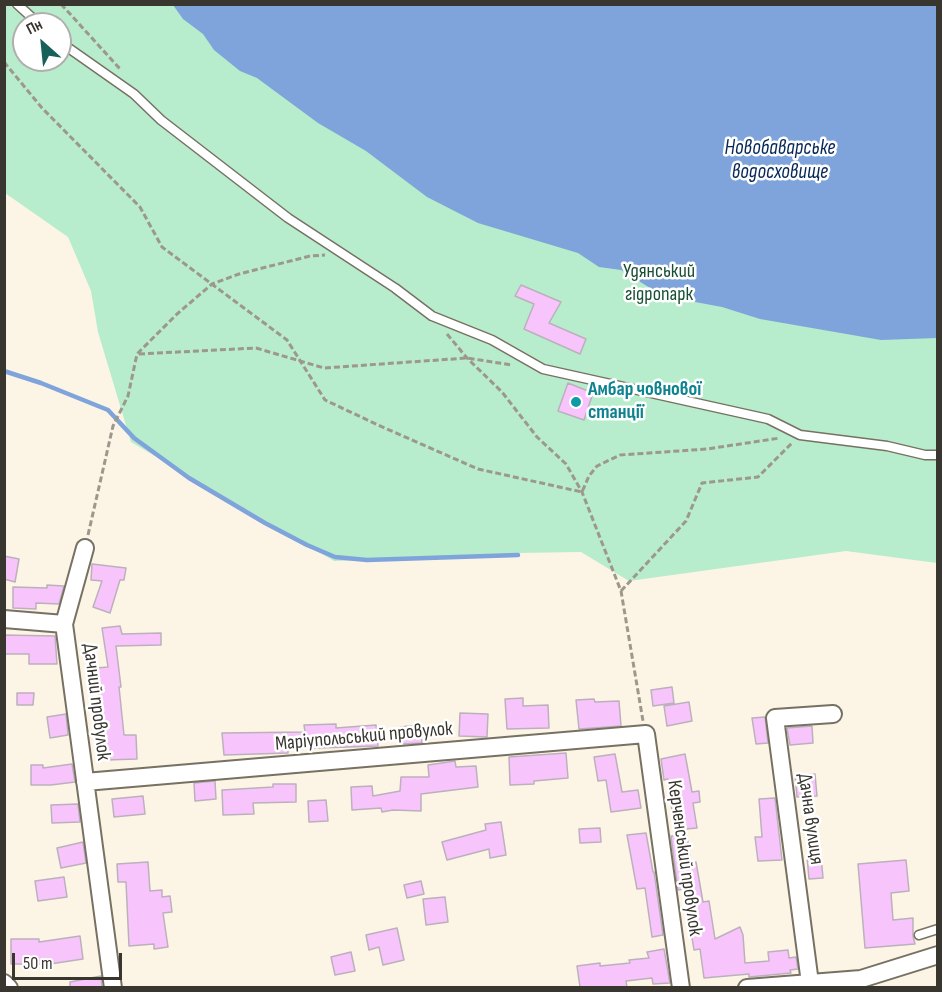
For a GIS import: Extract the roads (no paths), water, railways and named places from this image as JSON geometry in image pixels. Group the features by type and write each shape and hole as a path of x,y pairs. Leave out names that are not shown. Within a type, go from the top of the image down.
{"street":[{"name":"Дачний провулок","path":"85,548 64,624 113,987"},
{"path":"4,619 64,624"},
{"name":"Дачна вулиця","path":"810,983 775,718 833,714"},
{"name":"Маріупольський провулок","path":"85,782 646,734"},
{"name":"Керченський провулок","path":"646,734 681,987"},
{"path":"747,987 861,979 938,955"},
{"path":"4,983 9,987"}],"lane":[{"path":"72,50 134,94 161,120 288,218 395,288 432,316 492,340 543,369 768,419 800,435 938,455"},
{"path":"919,934 938,929"}],"water":[{"name":"Новобаварське водосховище","path":"173,5 937,5 937,338 881,340 760,319 722,307 663,296 621,270 599,267 578,253 478,223 427,197 366,151 318,123 257,78 240,71 214,50 203,34 183,19"}],"waterway":[{"path":"4,371 108,410 134,438 189,478 265,523 335,557 367,560 518,555"}],"place":[{"name":"Амбар човнової станції","path":"576,402"}],"park label":[{"name":"Удянський гідропарк","path":"659,284"}]}
